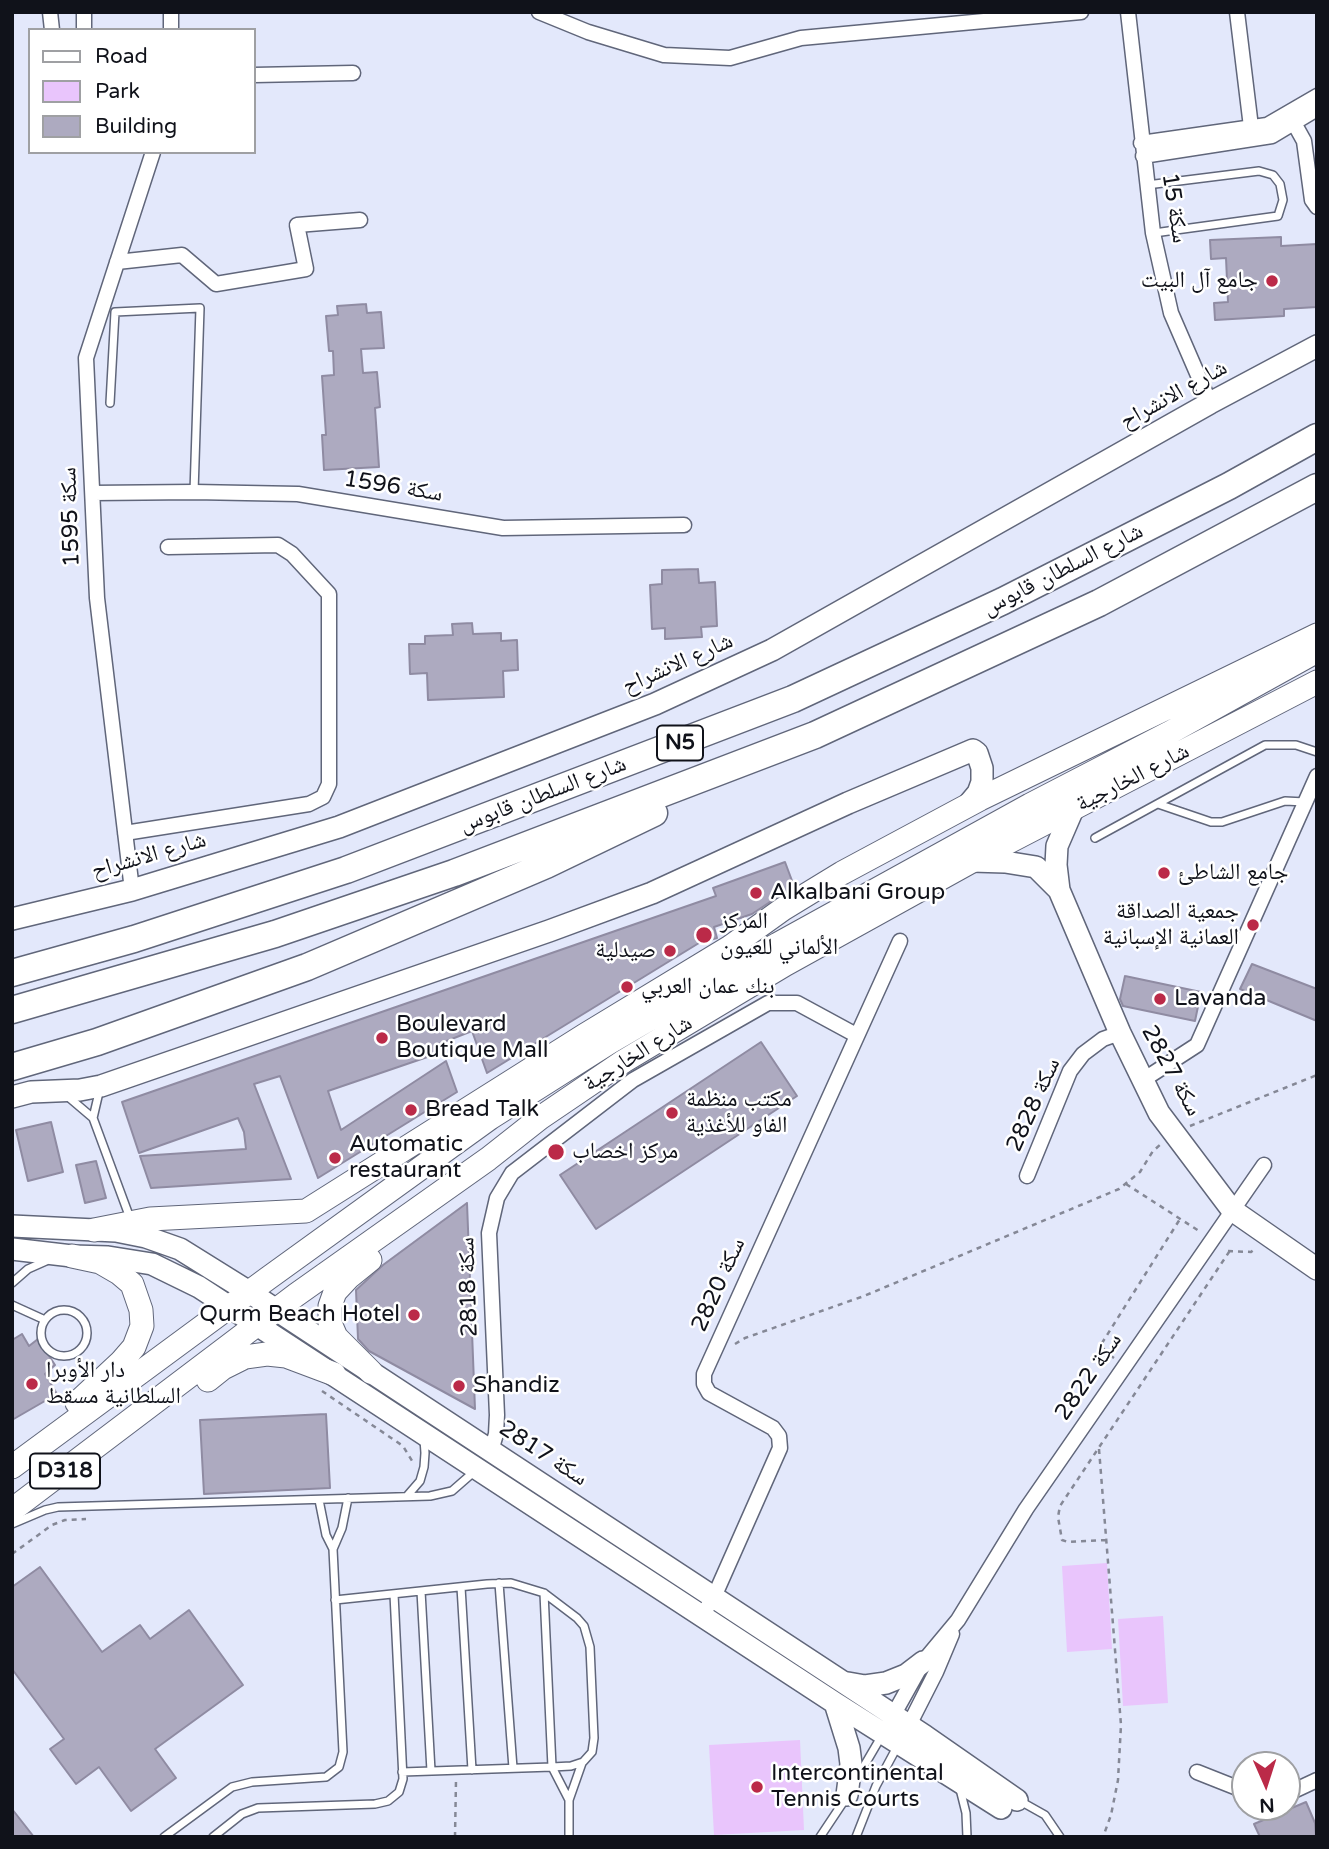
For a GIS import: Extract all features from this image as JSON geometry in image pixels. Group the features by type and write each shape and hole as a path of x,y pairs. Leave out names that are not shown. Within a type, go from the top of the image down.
{"highway":[{"name":"شارع السلطان قابوس","path":"12,973 134,939 346,870 793,699 1003,601 1229,486 1317,437"},
{"name":"شارع السلطان قابوس","path":"12,1010 275,934 454,873 815,735 1099,603 1317,487"},
{"path":"12,1067 97,1042 307,967 546,865 815,735"}],"main road":[{"path":"94,1230 150,1219 306,1211 730,947 783,909 897,844 968,806 1317,635"},
{"name":"شارع الخارجية","path":"12,1465 490,1118 610,1041 1018,811 1169,733 1317,651"},
{"name":"شارع الخارجية","path":"12,1510 267,1317 488,1159 540,1118 624,1061 786,964 972,861 1317,682"},
{"path":"778,944 792,926 859,881 897,844"},
{"path":"371,1372 337,1337 330,1323 330,1306 335,1292 349,1277 453,1197 488,1159"},
{"path":"12,1465 121,1362 139,1336 142,1326 141,1310 132,1284 100,1262 72,1256"},
{"path":"117,1433 245,1357 267,1354 286,1356 328,1383"}],"street":[{"path":"539,12 588,32 664,55 730,58 800,38 1081,12"},
{"name":"سكة 15","path":"1128,12 1153,233 1171,313 1210,403"},
{"path":"1237,12 1251,127"},
{"path":"256,75 353,73"},
{"path":"1142,150 1267,125 1317,96"},
{"path":"1142,150 1272,136 1317,109"},
{"path":"1294,123 1304,141 1312,200 1317,207"},
{"name":"سكة 1595","path":"132,890 97,598 86,358 152,154"},
{"path":"117,262 182,255 216,284 306,269 297,225 360,220"},
{"name":"شارع الانشراح","path":"12,919 132,890 339,827 667,698 772,650 1210,403 1317,346"},
{"name":"سكة 1596","path":"93,493 298,494 503,528 684,525"},
{"path":"125,833 309,804 323,797 329,784 329,594 292,554 278,545 168,547"},
{"path":"12,1097 31,1092 101,1086 549,931 652,893 848,803 973,750 977,752 980,760 982,775 978,793 968,806"},
{"path":"1143,1080 1196,1045 1317,776"},
{"name":"سكة 2827","path":"1073,809 1057,846 1059,890 1120,1033 1159,1113 1232,1210 1317,1269"},
{"name":"سكة 2827","path":"972,861 1036,867 1059,890"},
{"name":"سكة 2820","path":"708,1606 780,1448 779,1436 773,1428 709,1393 704,1384 704,1374 900,941"},
{"name":"سكة 2818","path":"491,1451 496,1434 497,1415 489,1233 497,1198 512,1173 633,1080 768,1003 797,1003 856,1035"},
{"name":"سكة 2828","path":"1027,1177 1070,1072 1083,1054 1104,1039 1120,1033"},
{"path":"12,1083 97,1042"},
{"name":"سكة 2822","path":"896,1729 923,1662 957,1620 1026,1509 1264,1165"},
{"name":"سكة 2817","path":"12,1226 94,1230 146,1237 180,1249 249,1292 267,1317 328,1383 423,1432 708,1606 844,1682 953,1776 1009,1804"},
{"name":"سكة 2817","path":"12,1249 108,1257 152,1264 230,1306 267,1317 371,1372 491,1451 708,1606 835,1703 896,1729 1009,1804"},
{"name":"سكة 2822","path":"896,1729 936,1672 957,1620"},
{"path":"844,1682 865,1686 886,1683 906,1675 923,1662"},
{"path":"835,1703 849,1748 851,1764 848,1795"},
{"path":"1197,1772 1231,1785"},
{"path":"1301,1787 1317,1780"}],"lane":[{"path":"1147,185 1259,171 1273,175 1280,184 1283,200 1278,216 1153,233"},
{"path":"110,403 115,312 200,308 194,492"},
{"path":"1095,838 1265,745 1296,745 1317,752"},
{"path":"1158,804 1222,822 1285,801 1305,802"},
{"path":"93,1118 101,1086"},
{"path":"60,1091 93,1118 109,1154 132,1222"},
{"path":"12,1283 40,1262 72,1256"},
{"path":"12,1306 45,1320"},
{"path":"54,1312 76,1312 86,1324 86,1343 73,1354 64,1356 52,1352 42,1339 41,1331 45,1320 54,1312"},
{"path":"407,1496 420,1482 424,1467 423,1432"},
{"name":"سكة 2818","path":"12,1524 58,1507 430,1496 452,1491 478,1468 491,1451"},
{"path":"333,1549 342,1528 348,1498"},
{"path":"164,1837 232,1787 252,1782 326,1777 339,1767 342,1752 333,1549 323,1528 319,1500"},
{"path":"335,1600 499,1583 522,1585 544,1593 577,1618 588,1636 594,1745 583,1762 569,1800 569,1837"},
{"path":"499,1583 513,1768"},
{"path":"461,1587 471,1770"},
{"path":"421,1591 431,1771"},
{"path":"544,1593 552,1767 569,1800"},
{"path":"213,1837 242,1814 258,1808 382,1804 399,1792 402,1772 394,1594"},
{"path":"820,1837 896,1729"},
{"path":"856,1837 896,1729"},
{"path":"402,1772 571,1766 583,1762"},
{"path":"953,1776 964,1800 967,1837"},
{"path":"1009,1804 1045,1815 1060,1837"},
{"path":"959,1837 966,1826"}],"path":[{"path":"711,1359 744,1338 864,1296 1119,1189 1140,1172 1153,1151 1174,1133 1317,1075"},
{"path":"1126,1184 1229,1252 1254,1251 1268,1234"},
{"path":"1146,1378 1105,1352 1102,1343 1180,1219"},
{"path":"1106,1540 1062,1540 1058,1517 1060,1506 1229,1252"},
{"path":"328,1383 403,1446 410,1460 424,1467"},
{"path":"1100,1449 1121,1725 1118,1780 1111,1815 1103,1837"},
{"path":"455,1770 455,1837"}],"green space":[{"path":"1107,1563 1112,1649 1067,1652 1062,1566"},
{"path":"1163,1616 1168,1703 1123,1706 1118,1619"},
{"name":"Intercontinental Tennis Courts","path":"800,1740 804,1830 714,1835 709,1745"}],"building":[{"name":"جامع آل البيت","path":"1281,237 1281,246 1317,244 1317,307 1284,309 1284,316 1215,320 1214,303 1228,302 1226,258 1211,259 1210,240"},
{"path":"366,304 367,313 381,312 384,348 361,349 363,373 377,372 380,407 375,408 379,467 324,470 322,435 326,435 322,376 334,375 333,351 329,351 326,316 338,315 337,306"},
{"path":"698,569 699,583 715,582 717,626 701,627 702,637 665,639 665,628 652,629 650,585 662,584 662,570"},
{"path":"472,623 473,634 501,633 501,641 517,640 518,670 503,671 504,697 428,700 427,673 410,674 409,644 425,644 425,636 453,635 452,624"},
{"name":"Boulevard Boutique Mall","path":"785,862 794,886 752,914 714,927 717,938 699,943 487,1073 472,1031 439,1044 442,1052 328,1091 341,1130 446,1061 457,1092 318,1178 280,1076 254,1084 291,1179 151,1188 140,1156 246,1149 244,1132 238,1118 139,1153 122,1102 716,896 713,888"},
{"path":"1252,964 1317,989 1317,1021 1240,989"},
{"name":"Lavanda","path":"1125,976 1201,992 1195,1021 1123,1006 1120,999"},
{"path":"761,1042 797,1096 596,1229 560,1175"},
{"path":"51,1122 63,1172 28,1181 16,1130"},
{"path":"96,1161 106,1198 85,1203 76,1165"},
{"name":"Qurm Beach Hotel","path":"467,1203 475,1409 369,1351 358,1339 356,1290 383,1265"},
{"name":"دار الأوبرا السلطانية مسقط","path":"22,1334 29,1346 38,1339 55,1365 45,1374 57,1394 12,1420 12,1340"},
{"path":"326,1414 330,1488 204,1494 200,1420"},
{"path":"40,1567 102,1652 140,1625 150,1639 189,1610 243,1685 155,1749 176,1778 131,1811 99,1767 76,1784 50,1749 64,1739 12,1669 12,1587"},
{"path":"1306,1802 1315,1823 1316,1837 1260,1837 1254,1824 1261,1821 1301,1821 1301,1804"},
{"path":"12,1809 34,1837 12,1837"}],"place":[{"name":"جامع آل البيت","path":"1272,281"},
{"name":"جامع الشاطئ","path":"1164,873"},
{"name":"Alkalbani Group","path":"756,893"},
{"name":"جمعية الصداقة العمانية الإسبانية","path":"1253,925"},
{"name":"المركز الألماني للعيون","path":"704,935"},
{"name":"صيدلية","path":"670,951"},
{"name":"بنك عمان العربي","path":"627,987"},
{"name":"Lavanda","path":"1160,999"},
{"name":"Boulevard Boutique Mall","path":"382,1038"},
{"name":"Bread Talk","path":"411,1110"},
{"name":"مكتب منظمة الفاو للأغذية","path":"672,1113"},
{"name":"مركز اخصاب","path":"556,1152"},
{"name":"Automatic restaurant","path":"335,1158"},
{"name":"Qurm Beach Hotel","path":"414,1315"},
{"name":"دار الأوبرا السلطانية مسقط","path":"32,1384"},
{"name":"Shandiz","path":"459,1386"},
{"name":"Intercontinental Tennis Courts","path":"757,1787"}]}
